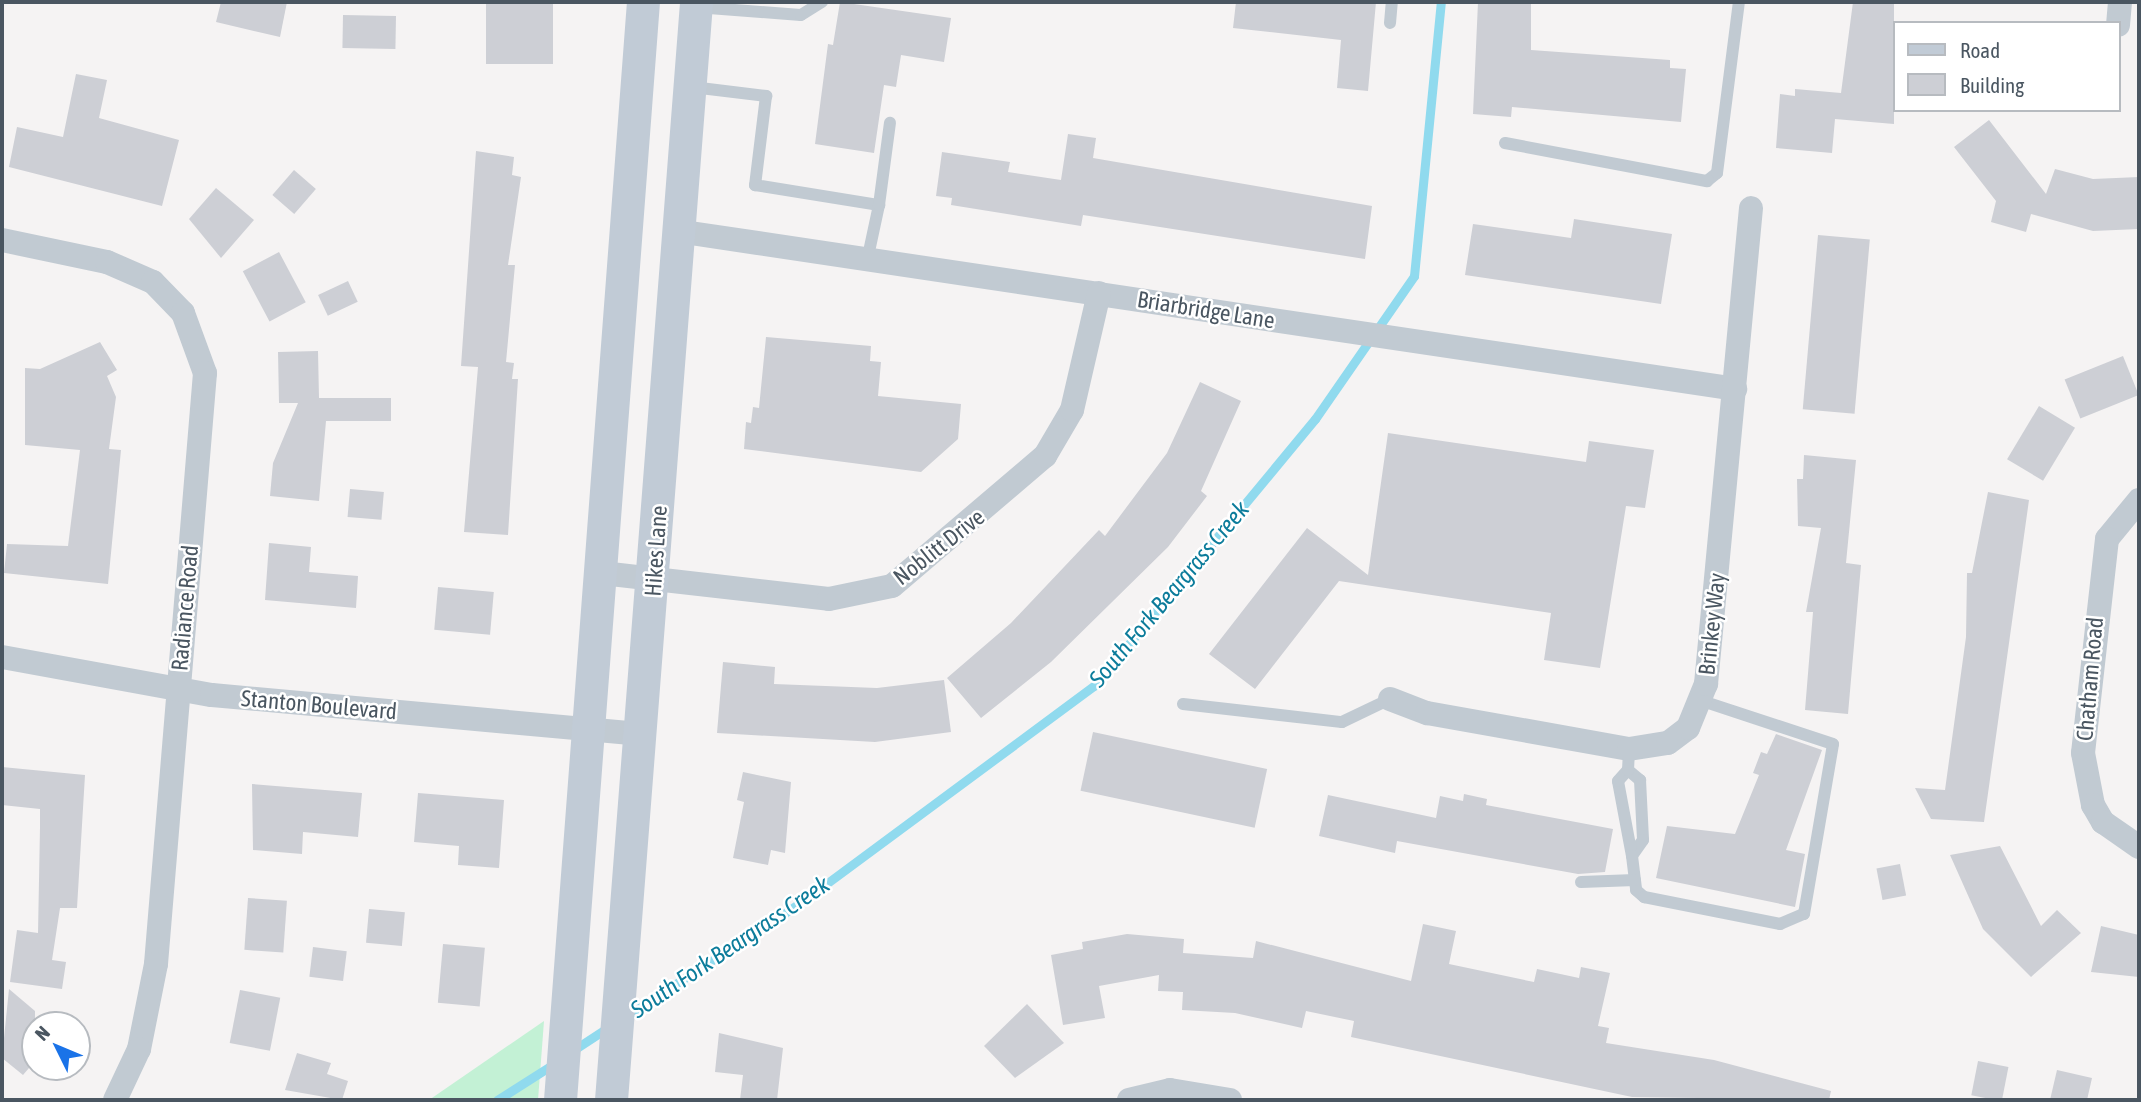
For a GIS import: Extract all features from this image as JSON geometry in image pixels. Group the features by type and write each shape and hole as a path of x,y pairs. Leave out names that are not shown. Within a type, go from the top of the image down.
{"main road":[{"path":"561,1100 643,2"},
{"name":"Hikes Lane","path":"611,1090 639,734 655,577 677,231 696,5"}],"street":[{"path":"2118,21 2120,2"},
{"name":"Brinkey Way","path":"1390,699 1427,713 1629,759 1668,743 1688,728 1702,701 1751,208"},
{"name":"Briarbridge Lane","path":"677,231 1735,389"},
{"name":"Radiance Road","path":"2,240 107,262 153,282 195,334 204,396 149,1015 114,1100"},
{"name":"Noblitt Drive","path":"602,573 842,600 892,586 920,569 1023,478 1060,434 1080,385 1099,293"},
{"name":"Chatham Road","path":"2139,500 2121,515 2103,558 2083,753 2093,805 2104,822 2139,847"},
{"name":"Stanton Boulevard","path":"2,657 178,689 639,734"},
{"path":"1129,1100 1170,1090 1230,1100"}],"lane":[{"path":"696,5 801,8 822,2"},
{"path":"1390,23 1392,2"},
{"path":"1506,143 1707,181 1717,173 1739,2"},
{"path":"689,86 766,96 755,185 879,205"},
{"path":"867,261 879,205 891,123"},
{"path":"1183,704 1342,722 1390,699"},
{"path":"1629,759 1618,781 1635,880 1644,897 1780,924 1804,914 1833,744 1702,701"},
{"path":"1629,759 1640,780 1643,840 1632,856"},
{"path":"1581,882 1635,880"}],"green space":[{"path":"544,1021 538,1100 429,1100"}],"building":[{"path":"221,2 287,2 280,37 216,22"},
{"path":"486,2 553,2 553,64 486,64"},
{"path":"840,2 951,18 944,62 901,55 896,87 884,85 874,153 815,144 828,44 833,45"},
{"path":"1236,2 1376,2 1368,91 1337,88 1341,40 1233,28"},
{"path":"1478,2 1531,2 1531,50 1670,60 1670,68 1686,69 1681,122 1512,107 1511,117 1473,114"},
{"path":"1853,2 1894,2 1894,124 1835,119 1832,153 1776,148 1780,94 1795,96 1795,89 1841,93"},
{"path":"343,15 396,16 395,49 342,48"},
{"path":"76,74 107,80 99,118 179,140 162,206 9,167 17,127 63,137"},
{"path":"1989,120 2046,194 2055,169 2093,179 2139,177 2139,229 2093,231 2031,214 2026,232 1991,222 1996,201 1954,147"},
{"path":"1068,134 1096,138 1093,158 1372,206 1365,259 1083,215 1081,226 951,205 952,198 936,196 942,152 1010,162 1008,172 1061,180"},
{"path":"476,151 514,157 512,175 521,177 508,265 515,265 506,362 514,363 512,379 518,379 508,535 464,532 478,367 461,366"},
{"path":"294,170 316,189 294,214 272,195"},
{"path":"216,188 254,220 221,258 189,219"},
{"path":"1574,219 1672,234 1661,304 1465,275 1473,224 1571,238"},
{"path":"1818,235 1870,240 1855,414 1803,409"},
{"path":"279,252 306,302 270,322 243,271"},
{"path":"348,281 358,302 328,316 318,295"},
{"path":"766,337 871,346 870,361 881,362 878,396 961,404 958,439 921,472 744,449 746,422 751,423 753,407 759,408"},
{"path":"100,342 117,370 107,376 116,397 109,449 121,450 108,584 4,573 7,544 68,546 80,450 25,445 25,368 40,369"},
{"path":"318,351 319,398 391,398 391,421 326,421 319,501 270,496 273,463 298,403 279,403 278,352"},
{"path":"2123,356 2139,395 2080,419 2065,380"},
{"path":"1200,382 1241,401 1201,491 1207,496 1168,547 1051,662 981,718 947,678 1011,623 1099,530 1105,536 1167,453"},
{"path":"2039,406 2075,428 2043,481 2007,459"},
{"path":"1388,433 1586,462 1589,441 1654,450 1645,508 1626,506 1600,668 1544,660 1551,613 1339,581 1255,689 1209,654 1307,528 1368,575"},
{"path":"1804,455 1856,460 1846,563 1861,565 1848,714 1805,710 1813,612 1806,612 1821,528 1798,526 1797,479 1803,479"},
{"path":"350,489 384,492 381,520 348,517"},
{"path":"1988,492 2029,500 1984,822 1931,819 1915,788 1945,790 1966,637 1967,573 1972,573"},
{"path":"269,543 311,547 309,572 358,576 356,608 265,600"},
{"path":"438,587 494,592 490,635 434,630"},
{"path":"723,662 775,667 774,684 877,688 944,680 951,732 875,742 717,733"},
{"path":"1093,732 1267,769 1255,828 1081,791"},
{"path":"1776,734 1822,750 1786,850 1805,854 1795,907 1656,878 1667,826 1735,834 1759,775 1753,773 1761,752 1767,754"},
{"path":"2,767 85,775 77,908 60,908 52,960 66,962 62,989 10,982 17,930 38,933 40,809 2,805"},
{"path":"743,772 791,782 785,853 771,850 768,865 733,858 744,802 737,800"},
{"path":"252,784 362,793 358,837 303,832 302,854 253,850"},
{"path":"418,793 504,800 499,868 458,865 459,846 414,842"},
{"path":"1464,794 1487,799 1486,805 1613,829 1605,872 1578,874 1397,841 1395,853 1319,836 1328,795 1436,818 1440,796 1463,801"},
{"path":"2000,846 2041,926 2057,910 2081,933 2031,977 1983,929 1950,855"},
{"path":"1900,864 1906,895 1883,900 1876,869"},
{"path":"248,898 287,901 283,953 244,950"},
{"path":"369,909 405,912 402,946 366,943"},
{"path":"1423,924 1456,931 1449,964 1534,982 1537,969 1579,978 1581,967 1610,973 1598,1026 1609,1028 1606,1043 1714,1060 1831,1091 1829,1100 1632,1097 1351,1037 1354,1021 1306,1011 1302,1028 1235,1013 1182,1010 1183,992 1158,991 1159,975 1099,986 1105,1018 1063,1025 1051,955 1083,949 1082,942 1127,934 1184,939 1183,953 1253,958 1256,941 1411,981"},
{"path":"2101,926 2139,935 2139,977 2091,972"},
{"path":"443,944 485,948 480,1006 438,1003"},
{"path":"313,947 347,951 343,981 309,977"},
{"path":"9,989 35,1011 21,1011 21,1073 2,1058"},
{"path":"240,990 280,998 270,1051 230,1043"},
{"path":"1027,1004 1064,1043 1015,1078 984,1046"},
{"path":"719,1033 783,1048 777,1100 740,1100 743,1075 715,1072"},
{"path":"297,1053 331,1063 327,1074 348,1081 342,1100 285,1090"},
{"path":"1978,1061 2008,1067 2002,1100 1971,1095"},
{"path":"2057,1070 2092,1078 2087,1100 2050,1100"}],"waterway":[{"name":"South Fork Beargrass Creek","path":"625,1017 803,901 1094,686 1315,419 1414,276 1441,2"},
{"name":"South Fork Beargrass Creek","path":"572,1051 607,1028"},
{"name":"South Fork Beargrass Creek","path":"497,1100 555,1063"}]}
